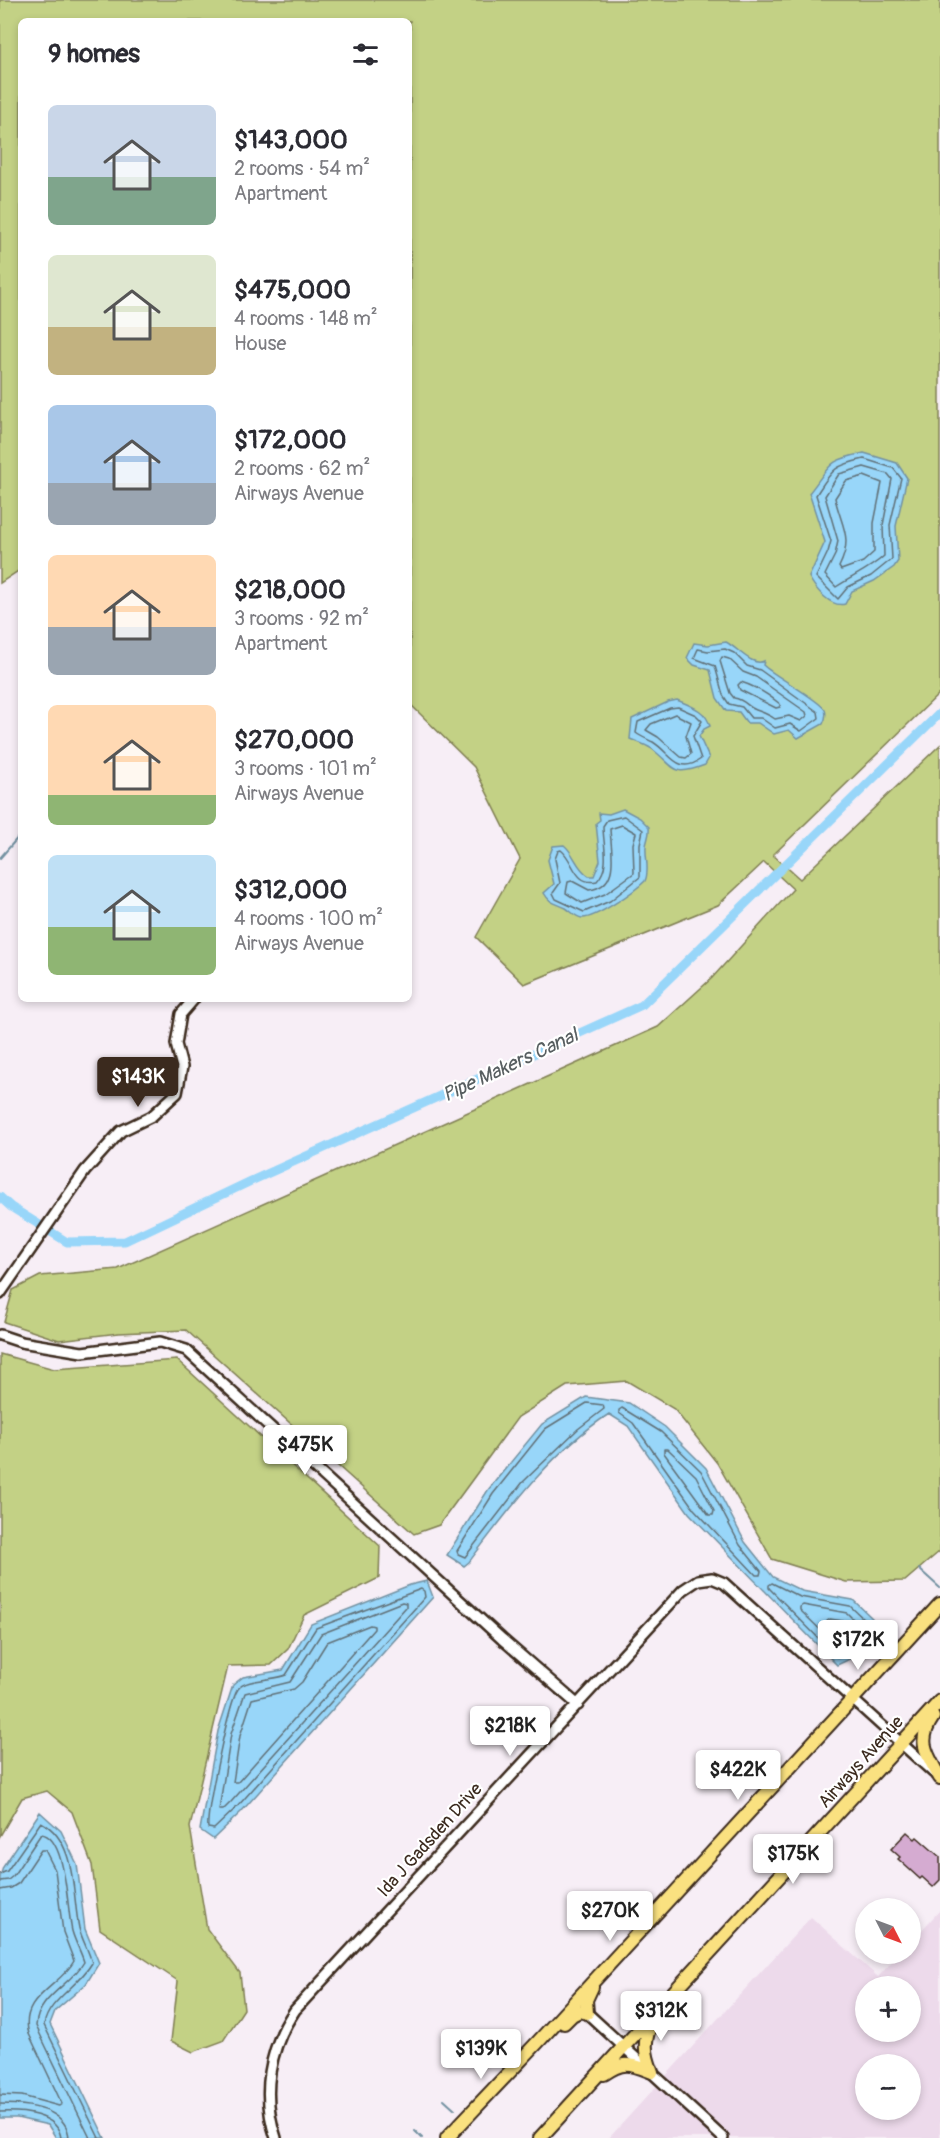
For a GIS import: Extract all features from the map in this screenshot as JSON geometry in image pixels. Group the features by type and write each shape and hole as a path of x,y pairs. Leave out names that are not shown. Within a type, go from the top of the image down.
{"main road":[{"path":"447,2138 940,1604"},
{"name":"Airways Avenue","path":"540,2138 940,1701"},
{"path":"940,1708 925,1728 924,1749 940,1778"},
{"path":"537,2043 555,2033 572,2015 580,2011 587,2013 586,2000 595,1980"},
{"path":"652,2072 645,2054 647,2032 657,2011"},
{"path":"591,2083 616,2066 630,2064 652,2072"}],"street":[{"path":"0,1294 85,1171 121,1131 152,1116 177,1093 182,1067 176,1044 181,1014 191,1002"},
{"path":"0,1335 21,1342 82,1352 160,1342 186,1350 502,1639 578,1705"},
{"name":"Ida J Gadsden Drive","path":"276,2138 268,2100 271,2061 281,2030 295,2010 686,1586 697,1580 712,1578 724,1583 940,1778"},
{"path":"587,2013 723,2138"}],"shaded area":[{"path":"940,1910 940,2138 609,2138 811,1917 855,1956 855,1964 863,1964 877,1976 855,1976 855,2042 921,2042 921,1976 879,1976 890,1964 921,1964 921,1931"}],"green space":[{"path":"0,0 940,0 940,693 773,855 800,879 940,745 940,1551 905,1581 846,1582 772,1559 717,1463 674,1409 627,1381 567,1386 518,1417 439,1525 414,1534 186,1330 119,1333 59,1340 4,1322 13,1290 40,1276 118,1269 658,1027 712,978 793,889 764,862 718,905 524,984 476,937 520,859 474,767 412,706 412,18 18,18 18,571 0,583"},
{"path":"0,1354 54,1369 177,1360 380,1546 379,1578 304,1615 288,1649 271,1665 228,1666 190,1827 207,1929 240,1973 244,2009 223,2041 193,2052 171,2041 178,1981 100,1929 92,1865 72,1812 47,1791 22,1798 0,1836"}],"water":[{"path":"864,453 897,463 907,478 896,526 898,561 894,567 874,581 852,591 845,604 834,603 815,587 809,577 825,542 809,493 831,465"},
{"path":"726,642 750,659 764,661 763,665 769,670 821,705 826,714 823,724 798,738 789,730 774,734 758,723 747,723 739,712 726,711 717,698 710,670 694,665 687,658 694,643 708,645"},
{"path":"677,700 701,712 710,726 704,729 699,736 709,758 705,765 686,771 675,769 652,749 630,739 632,719"},
{"path":"623,809 640,818 649,827 645,881 615,904 582,918 546,897 544,893 554,884 548,860 553,846 564,845 585,873 594,876 600,861 596,823 600,820 599,813 609,814"},
{"path":"586,1397 629,1403 665,1427 706,1468 745,1542 773,1577 802,1591 853,1600 872,1618 870,1635 864,1648 837,1665 689,1513 628,1426 609,1414 588,1429 550,1463 516,1501 469,1562 464,1566 447,1555 488,1490 542,1424"},
{"path":"427,1581 433,1597 241,1812 213,1839 200,1830 218,1731 233,1685 243,1677 283,1670 311,1624 410,1585"},
{"path":"40,1812 61,1831 77,1864 85,1929 99,1963 86,1984 55,2011 50,2024 105,2138 56,2138 48,2125 17,2118 0,2118 0,1877 3,1867"}],"building":[{"path":"907,1832 915,1839 917,1837 940,1857 940,1880 933,1887 922,1877 920,1879 898,1859 900,1857 891,1849"}],"waterway":[{"name":"Pipe Makers Canal","path":"0,1197 11,1207 67,1242 125,1241 251,1181 642,1005 940,713"},
{"path":"0,858 18,837"},
{"path":"919,1569 940,1588"},
{"path":"444,2099 455,2109"},
{"path":"415,2131 422,2138"}]}
